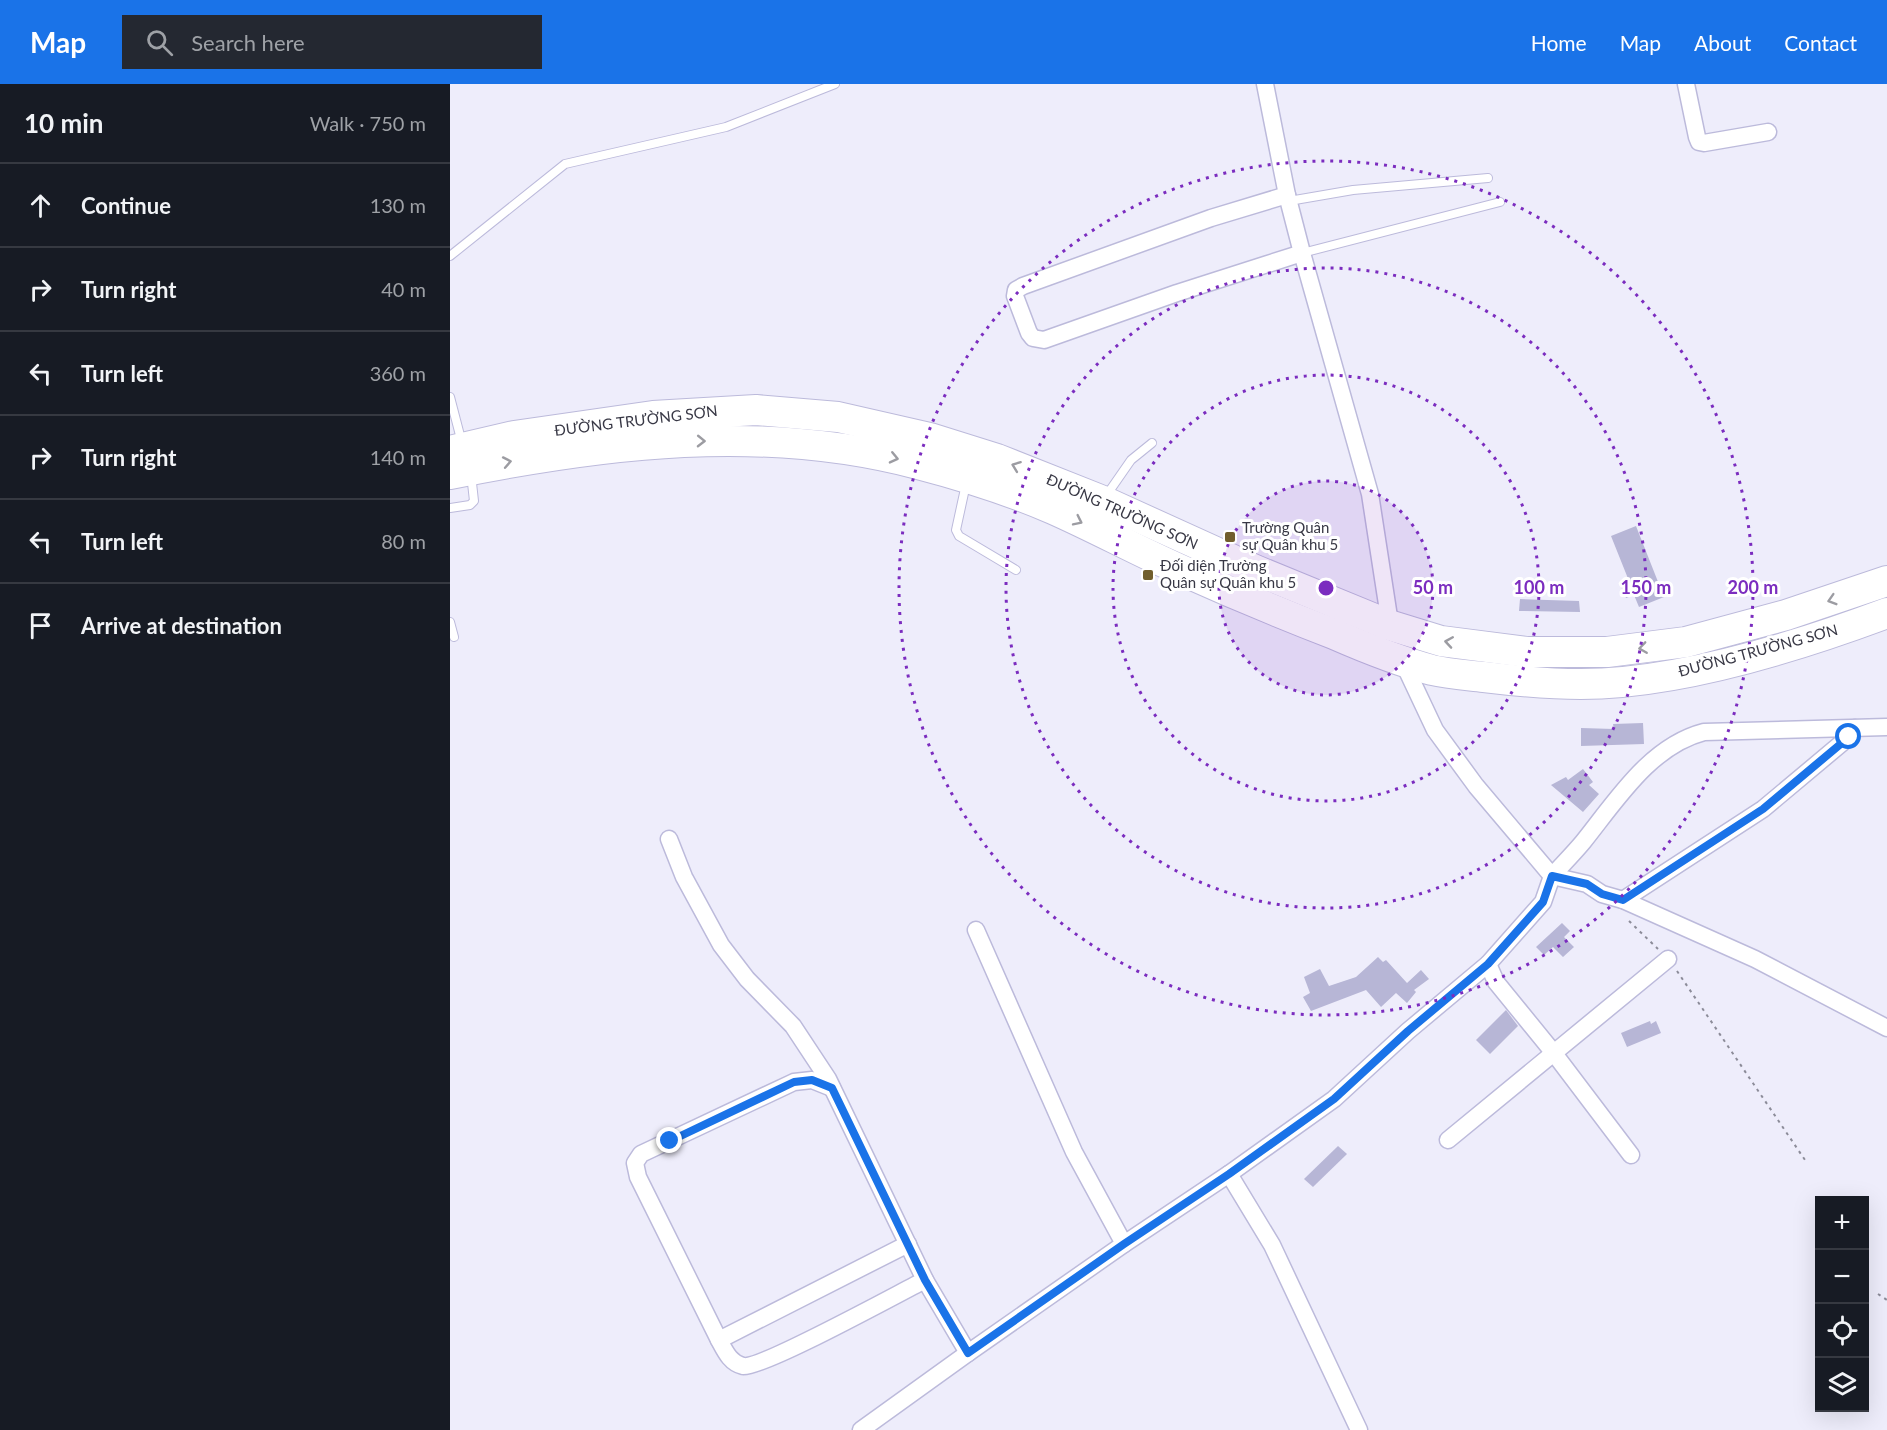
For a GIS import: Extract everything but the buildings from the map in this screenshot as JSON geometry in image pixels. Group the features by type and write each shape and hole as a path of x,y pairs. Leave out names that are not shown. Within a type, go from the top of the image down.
{"highway":[{"name":"ĐƯỜNG TRƯỜNG SƠN","path":"459,461 514,436 652,416 756,410 798,412 869,423 930,438 997,459 1103,501 1255,570 1389,625 1442,641 1527,652 1623,651 1686,642 1842,597 1887,581"},
{"name":"ĐƯỜNG TRƯỜNG SƠN","path":"459,461 534,458 686,440 756,440 835,446 915,463 967,478 1053,509 1243,598 1378,653 1435,670 1525,682 1584,684 1627,681 1692,671 1795,644 1887,613"}],"street":[{"path":"1265,84 1288,198 1370,494 1389,625 1402,660 1436,730 1476,786 1552,876 1587,884 1602,894 1623,900 1755,959 1887,1028"},
{"path":"1686,84 1699,142 1768,132"},
{"path":"1288,198 1211,218 1023,286 1016,290 1015,296 1029,333 1033,338 1044,340 1177,292 1302,252"},
{"path":"861,1430 1334,1099 1408,1031 1488,964 1543,902 1552,876 1581,844 1632,779 1664,752 1693,735 1704,732 1887,727"},
{"path":"1623,900 1763,809 1849,737 1855,728"},
{"path":"669,839 684,877 721,945 747,979 793,1026 832,1088 925,1280 968,1353"},
{"path":"976,930 1074,1152 1124,1244"},
{"path":"1448,1140 1668,959"},
{"path":"1488,964 1496,982 1554,1052 1631,1155"},
{"path":"832,1088 812,1080 794,1082 641,1154 635,1163 638,1177 719,1340 730,1359 742,1366 752,1366 785,1352 925,1280"},
{"path":"1229,1174 1272,1245 1359,1430"},
{"path":"719,1340 908,1244"}],"lane":[{"path":"450,256 565,164 726,127 835,84"},
{"path":"1288,198 1488,178"},
{"path":"1302,252 1500,202"},
{"path":"450,397 459,461 474,501 470,505 450,508"},
{"path":"1103,501 1131,460 1152,443"},
{"path":"967,478 956,530 959,536 1016,570"},
{"path":"450,622 454,637"}],"path":[{"path":"1627,918 1668,959 1805,1160"},
{"path":"1878,1294 1887,1300"}],"place":[{"name":"Trường Quân sự Quân khu 5","path":"1230,537"},
{"name":"Đối diện Trường Quân sự Quân khu 5","path":"1148,575"}],"route":[{"path":"670,1141 794,1082 812,1080 832,1088 925,1280 968,1353 1334,1099 1408,1031 1488,964 1543,902 1552,876 1587,884 1602,894 1623,900 1763,809 1849,737"}]}
